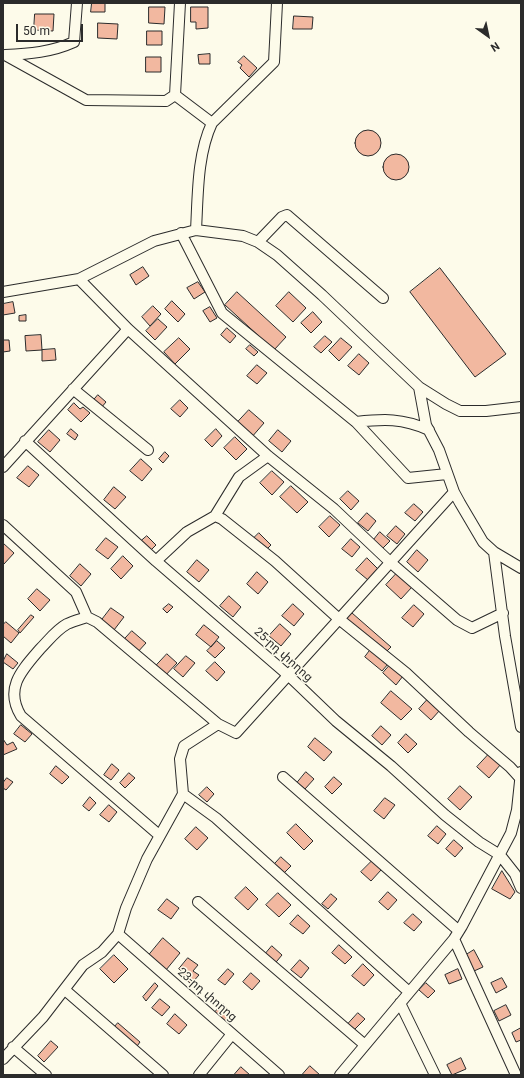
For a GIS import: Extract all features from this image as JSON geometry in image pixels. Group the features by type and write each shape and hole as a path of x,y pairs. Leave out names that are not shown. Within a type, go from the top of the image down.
{"street":[{"path":"4,55 32,54 62,48 74,42 77,3"},
{"path":"175,96 180,3"},
{"path":"196,230 202,156 206,136 212,123 274,62 277,3"},
{"path":"4,55 86,100 166,101 175,96"},
{"path":"175,96 212,123"},
{"path":"258,242 282,218 287,216 383,298"},
{"path":"3,292 79,279 154,241 182,233 196,230 243,236 258,242 277,255 419,386 460,411 486,411 521,408"},
{"path":"182,233 222,313 356,422 408,478 447,474"},
{"path":"79,279 128,329 268,456 334,509 390,562 457,620 472,628 503,613"},
{"path":"3,467 128,329"},
{"path":"419,386 429,430 439,450 454,492 483,542 494,552 521,568"},
{"path":"73,389 148,450"},
{"path":"356,422 380,419 411,422 429,430"},
{"name":"25-րդ փողոց","path":"25,441 156,561 288,675 317,704 391,766 428,801 479,842 500,855 518,874 521,888"},
{"path":"156,561 187,532 215,516 239,477 268,456"},
{"path":"3,525 76,592 87,617 97,622 218,724 236,733 454,492"},
{"path":"215,516 222,519 275,561 339,619 406,673 469,732 510,767 521,774 517,810 511,832 457,935 340,1075"},
{"path":"494,552 521,727"},
{"path":"87,617 67,624 54,633 29,661 19,677 14,690 15,706 21,716 159,835"},
{"path":"3,1059 43,1018 83,965 102,952 118,934 138,879 159,835 183,794 180,759 184,746 218,724"},
{"path":"284,777 457,935 516,1075"},
{"path":"183,794 216,818 409,992"},
{"path":"198,902 365,1046"},
{"name":"23-րդ փողոց","path":"118,934 279,1075"},
{"path":"65,990 163,1075"},
{"path":"400,1003 435,1075"},
{"path":"199,1075 232,1034"},
{"path":"14,1047 46,1075"}],"building":[{"path":"92,3 105,3 105,12 91,12"},
{"path":"149,7 165,7 164,24 149,23"},
{"path":"191,7 208,7 208,28 196,29 196,22 191,22"},
{"path":"35,14 54,14 53,31 34,30"},
{"path":"294,16 313,17 312,29 293,29"},
{"path":"98,23 118,24 117,39 98,38"},
{"path":"147,31 162,31 162,45 147,45"},
{"path":"210,54 210,64 199,64 198,55"},
{"path":"244,56 257,68 249,77 240,68 242,65 238,62"},
{"path":"146,57 161,57 161,72 146,72"},
{"path":"368,130 377,134 381,143 377,152 368,156 359,152 355,143 359,134"},
{"path":"396,154 405,158 409,167 405,176 396,180 387,176 383,167 387,158"},
{"path":"143,267 149,276 136,285 130,275"},
{"path":"440,268 506,354 475,377 410,292"},
{"path":"198,282 205,292 194,299 187,288"},
{"path":"237,292 286,337 274,350 225,305"},
{"path":"289,292 306,308 293,322 276,306"},
{"path":"172,301 185,314 178,322 165,309"},
{"path":"13,302 15,313 3,315 3,304"},
{"path":"153,306 161,314 150,326 142,317"},
{"path":"210,307 217,318 210,322 203,311"},
{"path":"313,312 322,322 311,333 301,323"},
{"path":"26,315 26,321 19,321 19,316"},
{"path":"158,319 167,327 155,340 146,331"},
{"path":"227,328 236,336 230,343 221,335"},
{"path":"41,335 42,350 26,351 25,336"},
{"path":"325,336 332,342 321,353 314,347"},
{"path":"179,338 190,349 175,364 164,352"},
{"path":"341,338 352,347 339,361 329,351"},
{"path":"3,340 9,340 10,351 3,352"},
{"path":"250,345 258,352 254,356 246,349"},
{"path":"55,349 56,360 42,361 42,350"},
{"path":"359,354 369,363 359,375 348,366"},
{"path":"257,365 267,373 257,384 247,376"},
{"path":"98,395 106,402 101,408 93,401"},
{"path":"180,400 188,408 180,417 171,409"},
{"path":"74,403 80,409 83,407 90,413 81,422 68,410"},
{"path":"249,410 264,423 251,438 236,424"},
{"path":"71,429 78,435 75,440 67,434"},
{"path":"216,429 222,436 212,447 205,440"},
{"path":"49,430 60,440 50,452 38,442"},
{"path":"278,430 291,441 282,452 269,441"},
{"path":"235,437 247,449 236,460 224,448"},
{"path":"165,452 169,456 163,463 159,459"},
{"path":"141,459 152,469 142,481 130,471"},
{"path":"28,466 39,475 29,487 17,478"},
{"path":"272,471 284,482 272,495 260,483"},
{"path":"291,486 308,502 297,513 280,497"},
{"path":"114,487 126,497 115,509 104,500"},
{"path":"348,491 359,501 351,510 340,499"},
{"path":"414,504 423,512 415,521 405,513"},
{"path":"367,513 376,521 368,531 358,523"},
{"path":"330,516 340,525 329,537 319,527"},
{"path":"396,526 405,534 397,544 387,536"},
{"path":"380,532 390,541 381,550 372,542"},
{"path":"259,533 271,545 265,551 253,539"},
{"path":"147,536 156,545 149,552 140,542"},
{"path":"106,538 118,547 108,559 96,550"},
{"path":"351,539 360,547 352,557 342,549"},
{"path":"3,543 14,553 4,564 3,564"},
{"path":"417,550 428,560 418,572 407,562"},
{"path":"123,556 133,566 121,579 111,569"},
{"path":"367,558 378,569 368,580 356,570"},
{"path":"197,560 209,570 199,582 187,572"},
{"path":"80,564 91,574 81,586 70,576"},
{"path":"257,572 268,582 258,594 247,584"},
{"path":"397,573 412,587 401,599 386,585"},
{"path":"37,589 50,600 40,611 28,599"},
{"path":"229,596 241,607 233,617 220,606"},
{"path":"169,604 173,607 167,613 163,609"},
{"path":"293,604 304,614 294,626 282,616"},
{"path":"414,605 424,614 413,627 402,618"},
{"path":"111,608 124,617 114,630 101,621"},
{"path":"352,613 391,647 385,653 346,619"},
{"path":"31,615 34,617 20,633 18,630"},
{"path":"6,622 19,633 11,643 3,636 3,625"},
{"path":"280,624 291,634 281,646 269,636"},
{"path":"204,625 219,637 211,647 196,635"},
{"path":"132,631 146,643 136,654 122,642"},
{"path":"217,641 225,648 215,658 207,651"},
{"path":"371,649 388,664 382,671 365,657"},
{"path":"7,654 18,663 13,669 3,662"},
{"path":"167,654 177,663 164,677 154,668"},
{"path":"186,656 195,663 183,677 174,669"},
{"path":"215,662 225,672 217,681 206,671"},
{"path":"390,665 403,676 396,685 383,673"},
{"path":"391,691 412,709 401,720 381,703"},
{"path":"428,699 440,710 431,720 419,709"},
{"path":"21,725 32,734 25,742 14,734"},
{"path":"381,726 391,735 382,745 372,736"},
{"path":"406,734 417,744 408,753 398,743"},
{"path":"315,738 332,752 324,761 308,747"},
{"path":"3,739 7,745 13,742 17,749 3,755"},
{"path":"489,754 501,764 489,778 477,767"},
{"path":"112,764 119,770 111,780 104,775"},
{"path":"56,766 69,777 62,784 50,774"},
{"path":"306,772 314,779 305,789 297,783"},
{"path":"129,773 135,778 125,788 120,783"},
{"path":"334,777 342,784 332,794 325,787"},
{"path":"7,778 13,782 6,790 3,788 3,783"},
{"path":"460,786 472,797 460,810 448,799"},
{"path":"207,787 214,794 207,802 199,795"},
{"path":"90,797 96,803 89,811 83,806"},
{"path":"385,798 395,805 384,819 374,811"},
{"path":"109,805 117,812 109,822 100,815"},
{"path":"296,824 313,841 304,850 287,833"},
{"path":"437,826 446,834 438,844 428,836"},
{"path":"196,827 208,838 197,850 185,839"},
{"path":"454,840 463,848 455,857 446,849"},
{"path":"281,857 291,866 281,876 272,867"},
{"path":"372,861 381,870 371,881 361,872"},
{"path":"502,871 515,892 510,899 492,889"},
{"path":"246,887 258,899 248,910 235,898"},
{"path":"388,892 397,900 388,910 379,902"},
{"path":"278,893 291,905 279,917 266,905"},
{"path":"331,894 337,899 328,909 322,904"},
{"path":"167,899 179,908 171,919 158,910"},
{"path":"413,914 422,922 414,931 404,923"},
{"path":"298,915 310,926 303,934 290,924"},
{"path":"163,938 180,953 166,970 149,955"},
{"path":"339,945 352,957 345,964 332,953"},
{"path":"272,946 282,955 272,967 262,958"},
{"path":"474,950 483,967 474,971 466,955"},
{"path":"114,955 128,969 114,983 100,969"},
{"path":"188,958 198,965 193,971 199,975 191,984 181,975 183,972 179,969"},
{"path":"300,960 309,968 301,978 291,970"},
{"path":"363,964 374,975 364,986 352,976"},
{"path":"228,969 234,974 225,985 218,980"},
{"path":"458,969 462,979 449,984 445,975"},
{"path":"251,973 260,981 252,990 243,982"},
{"path":"502,978 507,987 496,993 491,983"},
{"path":"155,983 158,986 146,1001 143,997"},
{"path":"426,983 435,991 428,998 419,990"},
{"path":"160,999 170,1007 162,1016 152,1008"},
{"path":"223,1004 233,1015 226,1022 215,1012"},
{"path":"506,1005 511,1015 499,1021 494,1011"},
{"path":"358,1013 365,1019 354,1030 348,1024"},
{"path":"175,1014 187,1025 179,1034 167,1024"},
{"path":"118,1023 140,1042 135,1049 112,1030"},
{"path":"521,1028 521,1040 516,1042 512,1033"},
{"path":"51,1041 58,1047 44,1062 38,1056"},
{"path":"461,1058 466,1069 452,1075 447,1065"},
{"path":"310,1066 320,1075 302,1075"},
{"path":"241,1067 250,1075 234,1075"}]}
